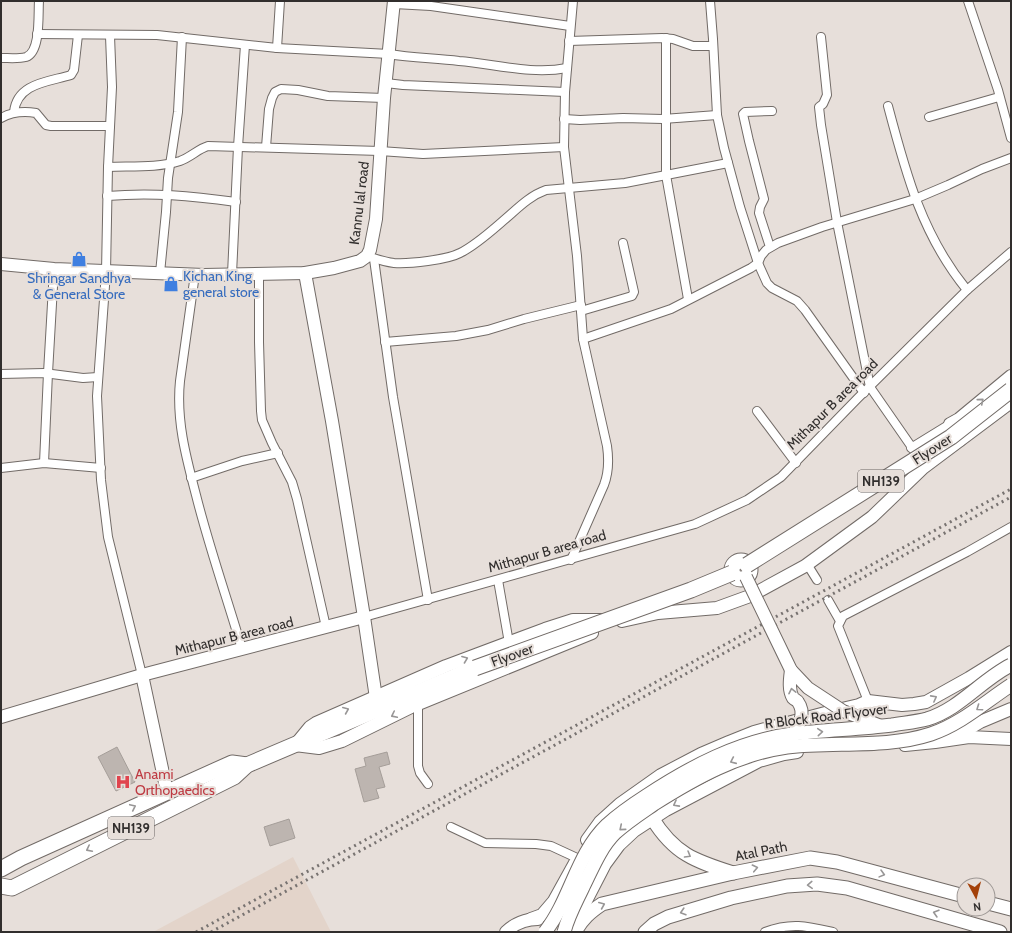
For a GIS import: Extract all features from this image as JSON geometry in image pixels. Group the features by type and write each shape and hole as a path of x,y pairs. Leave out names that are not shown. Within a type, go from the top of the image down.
{"highway":[{"name":"Flyover","path":"295,745 475,668 742,571 951,438 1011,390"},
{"name":"NH139","path":"5,889 57,865 234,777 247,765 295,745"},
{"name":"NH139","path":"1,868 232,763 247,765"},
{"path":"167,792 171,808"},
{"path":"48,846 57,865"}],"main road":[{"name":"R Block Road Flyover","path":"545,932 557,914 580,863 593,841 625,810 663,785 735,748 757,741 793,734 881,726 927,719 944,712 961,702 979,686 1011,665"},
{"name":"R Block Road Flyover","path":"571,931 567,920 602,849 615,833 632,818 710,772 738,759 761,752 787,747 894,742 932,734 967,716 1011,685"},
{"path":"652,818 657,827 677,849 698,861 733,873"},
{"name":"Atal Path","path":"571,931 586,916 602,904 733,873 810,858 837,862 956,894"},
{"path":"645,932 654,924 668,917 732,898 787,886 817,884 847,888 1000,932"},
{"path":"996,905 1011,909"}],"street":[{"path":"277,48 280,1"},
{"path":"571,560 604,485 608,469 607,446 583,339 577,256 564,147 565,92 573,1"},
{"path":"710,1 717,115 740,207 758,263 767,283 772,288 797,301 812,318 926,466"},
{"path":"968,1 1000,97 1011,138"},
{"path":"1,58 27,57 34,50 41,2"},
{"path":"394,2 570,26"},
{"name":"Kannu lal road","path":"1,264 106,272 259,274 305,273 350,265 370,258 370,250 376,219 384,98 394,2"},
{"path":"37,34 110,36 157,35 277,48 389,54 405,57 460,61 533,70 553,71 567,68"},
{"path":"14,112 15,104 20,96 31,88 71,74 74,70 78,35"},
{"path":"110,36 112,87 108,167 106,272 97,396 102,494 111,551 142,675 167,792"},
{"path":"160,273 170,163 178,112 182,37"},
{"path":"821,37 827,95 823,104 819,108 821,125 867,390"},
{"path":"569,42 666,38 674,39 693,46 713,46"},
{"path":"666,38 666,175 688,299"},
{"path":"232,274 238,147 245,45"},
{"path":"386,83 565,92"},
{"path":"266,148 269,109 275,92 281,89 298,90 328,96 384,98"},
{"path":"929,116 1000,97"},
{"path":"888,106 901,157 915,199 937,248 967,290"},
{"path":"770,247 759,213 764,199 749,141 744,114 745,112 772,111"},
{"path":"1,118 14,112 36,113 46,125 51,126 110,126"},
{"path":"564,119 667,118 717,115"},
{"path":"108,167 181,161 201,148 208,146 380,151 423,154 564,147"},
{"path":"583,339 665,310 752,268 758,263 761,256 770,247 837,222 915,199 982,169 1011,158"},
{"path":"428,600 370,258 402,263 458,254 473,245 523,203 538,193 546,190 624,183 728,162"},
{"path":"108,196 167,194 236,202"},
{"path":"385,342 456,336 488,330 524,318 581,308 632,296 634,292 623,243"},
{"name":"Mithapur B area road","path":"1,717 142,675 428,600 695,524 747,500 782,477 967,290 1011,252"},
{"path":"44,463 54,269"},
{"path":"305,273 332,421 376,698"},
{"path":"195,274 178,393 179,419 191,478 242,649"},
{"path":"259,274 259,342 262,420 292,482 326,627"},
{"path":"1,374 48,373 83,378 98,377"},
{"path":"911,448 959,419 1011,376"},
{"path":"295,745 319,748 342,740 418,704 624,620 658,613 717,608 750,596 807,564 872,517 926,466 1011,402"},
{"path":"757,411 796,462"},
{"path":"950,424 961,440"},
{"path":"191,478 242,462 278,453"},
{"path":"1,468 44,463 101,468"},
{"path":"868,701 838,626 843,616 967,552 1011,527"},
{"path":"807,564 816,580"},
{"path":"742,571 791,670 808,688 843,712 881,726"},
{"path":"498,580 509,643"},
{"path":"828,600 840,621"},
{"path":"295,745 310,727 316,723 446,666 573,620 624,620"},
{"path":"506,932 519,923 542,915 554,901 585,843 605,818 620,804 679,766 708,751 754,732 859,705 868,701 902,705 926,702 1011,652"},
{"path":"791,670 790,680 793,697 798,702 802,716 799,725 793,734"},
{"path":"418,704 418,766 420,773 428,784"},
{"path":"917,704 919,743"},
{"path":"950,740 980,722 1011,709"},
{"path":"531,919 546,919 561,923 571,931 605,864 619,845 634,831 652,818 759,761 784,754 812,750 919,743 969,737 1011,739"},
{"path":"679,766 695,794"},
{"path":"451,826 485,843 536,844 551,846 577,858"},
{"path":"765,932 786,926 800,925 833,932"}],"shaded area":[{"path":"293,857 331,932 153,932"}],"building":[{"path":"117,747 135,782 116,791 98,757"},
{"path":"387,752 390,764 379,767 385,787 376,789 379,798 364,802 355,769 366,766 364,758"},
{"path":"289,819 295,838 270,846 264,827"}],"railway":[{"path":"196,932 1011,489"},
{"path":"211,932 1011,497"}],"place":[{"name":"Shringar Sandhya & General Store","path":"79,259"},
{"name":"Kichan King general store","path":"171,284"},
{"name":"Anami Orthopaedics","path":"123,782"}]}
